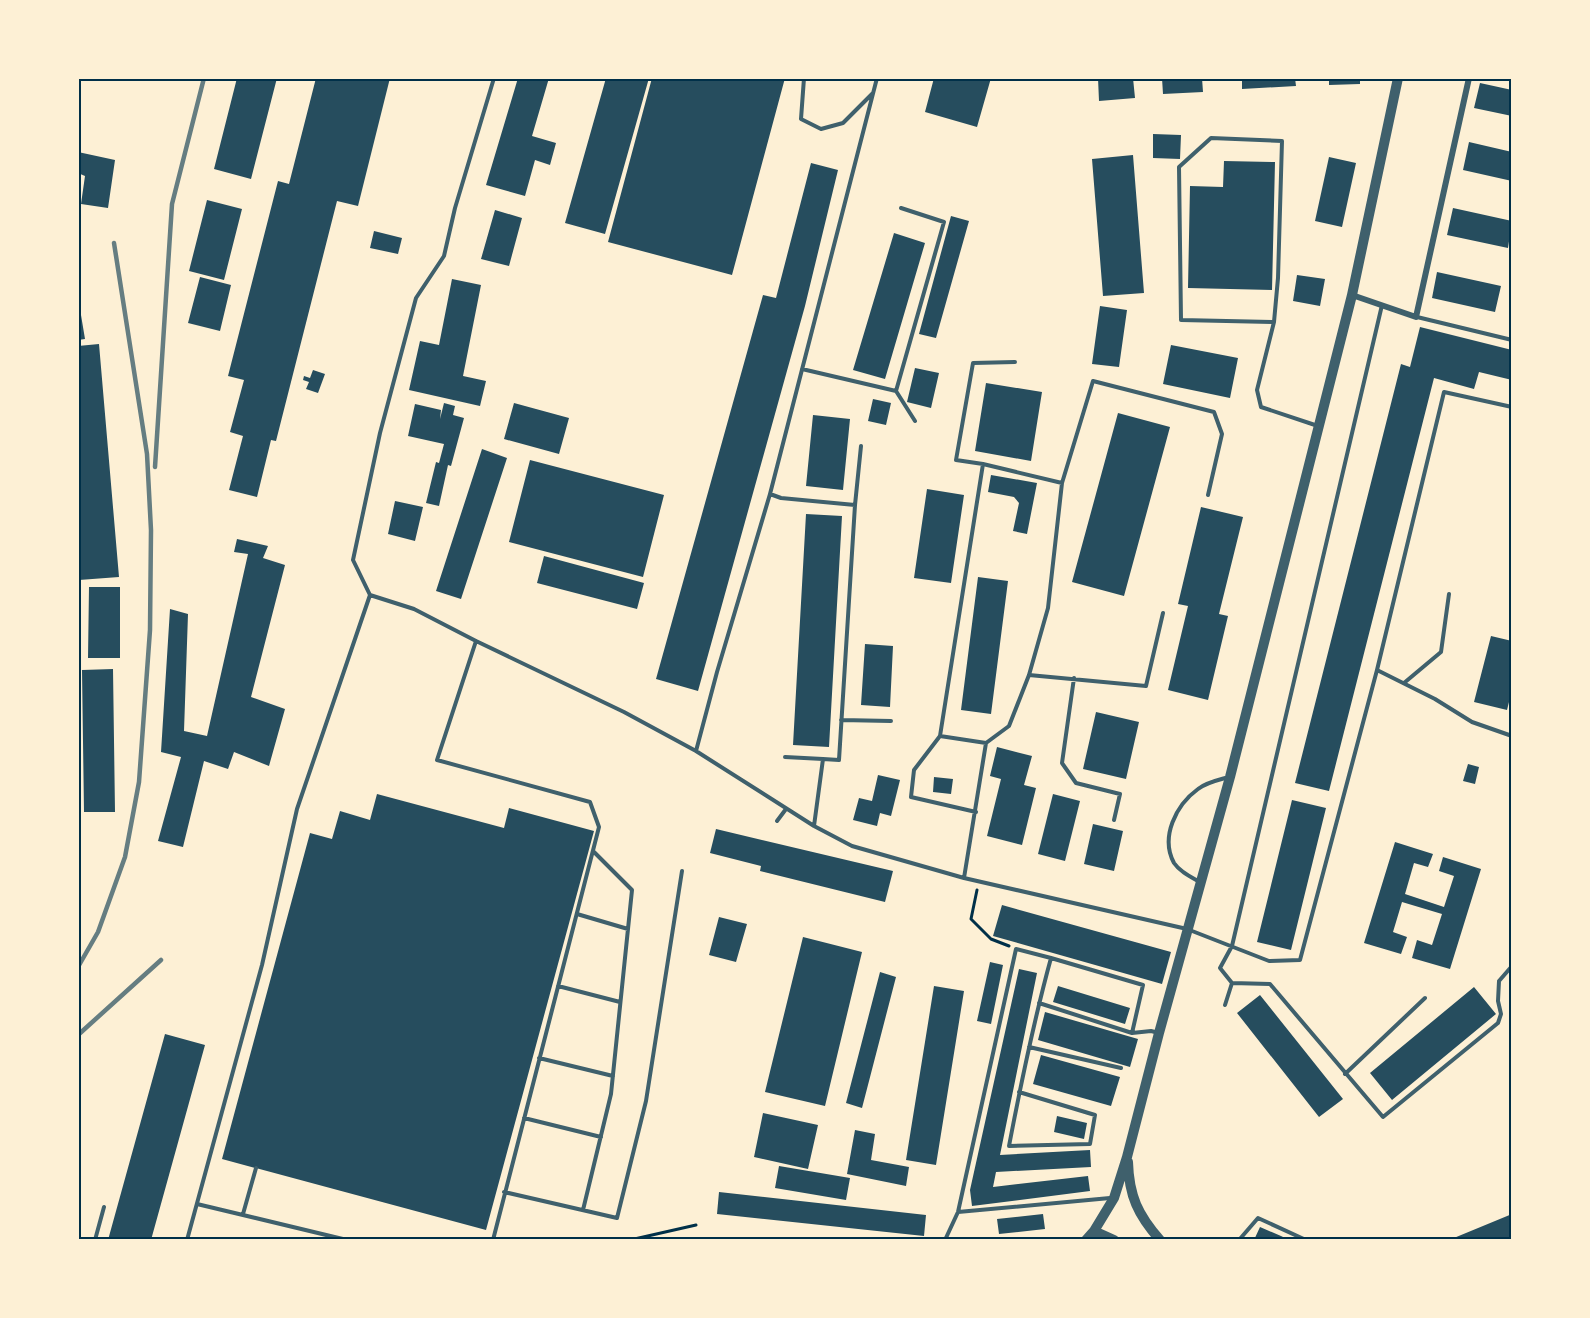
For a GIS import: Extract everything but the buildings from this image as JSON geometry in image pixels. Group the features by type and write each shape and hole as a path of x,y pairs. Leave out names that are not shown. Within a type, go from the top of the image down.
{"street":[{"path":"1114,1240 1090,1236 1114,1198 1127,1157 1230,777 1352,295 1398,78"},
{"path":"1352,295 1416,317 1469,78"},
{"path":"1127,1157 1134,1202 1160,1240"}],"lane":[{"path":"187,1240 262,965 297,809 370,595 353,560 380,433 416,298 444,256 455,208 494,78"},
{"path":"804,78 801,118 821,129 843,123 873,93"},
{"path":"696,751 770,494 878,78"},
{"path":"1274,322 1181,320 1179,167 1211,138 1282,141 1278,278 1274,322 1257,390 1261,407 1318,426"},
{"path":"896,390 944,222 902,208"},
{"path":"1382,305 1232,946 1220,968 1232,983 1270,984 1383,1117 1498,1023 1501,1014 1498,1001 1498,981 1512,966"},
{"path":"1416,317 1512,340"},
{"path":"1015,362 973,363 956,460 983,464 1062,483"},
{"path":"802,369 896,390 915,421"},
{"path":"940,736 986,743 1009,726 1029,675 1048,608 1062,483 1093,381 1214,412 1222,434 1208,495"},
{"path":"370,595 414,609 624,712 696,751 786,809 852,846 979,882 1187,929 1269,962 1300,960 1377,670 1444,392 1512,407"},
{"path":"785,757 839,760 855,505 861,446"},
{"path":"976,812 911,797 914,770 940,736 983,464"},
{"path":"770,494 781,498 855,505"},
{"path":"1404,683 1441,652 1449,594"},
{"path":"1029,675 1146,686 1163,613"},
{"path":"476,641 437,760 590,802 599,827 493,1240"},
{"path":"1377,670 1472,722 1512,736"},
{"path":"1074,678 1062,763 1076,783 1120,794 1114,820"},
{"path":"841,720 891,721"},
{"path":"964,878 986,743"},
{"path":"814,826 823,759"},
{"path":"1201,882 1188,876 1175,864 1168,847 1170,830 1179,808 1188,797 1200,787 1230,777"},
{"path":"777,821 786,809"},
{"path":"583,1210 611,1094 632,890 593,852"},
{"path":"504,1192 617,1218 645,1101 682,871"},
{"path":"577,914 628,929"},
{"path":"945,1240 958,1212 1016,949 1143,985 1132,1033"},
{"path":"1019,1092 1095,1115 1090,1144 1009,1146 1019,1092 1029,1047 1051,958"},
{"path":"1225,1005 1232,983"},
{"path":"558,986 620,1002"},
{"path":"1345,1074 1425,998"},
{"path":"1039,1003 1132,1033 1151,1031 1159,1033"},
{"path":"1029,1047 1121,1068"},
{"path":"539,1058 613,1076"},
{"path":"524,1118 600,1137"},
{"path":"243,1214 256,1168"},
{"path":"958,1212 1114,1198"},
{"path":"197,1204 347,1240"},
{"path":"95,1240 104,1207"},
{"path":"1239,1240 1258,1218 1305,1240"}],"path":[{"path":"979,882 971,919 991,939 1016,949"},
{"path":"630,1240 696,1225"}],"railway":[{"path":"155,467 172,204 204,78"},
{"path":"78,967 98,932 125,857 139,782 150,630 151,530 147,454 114,243"},
{"path":"78,1035 161,960"}]}
